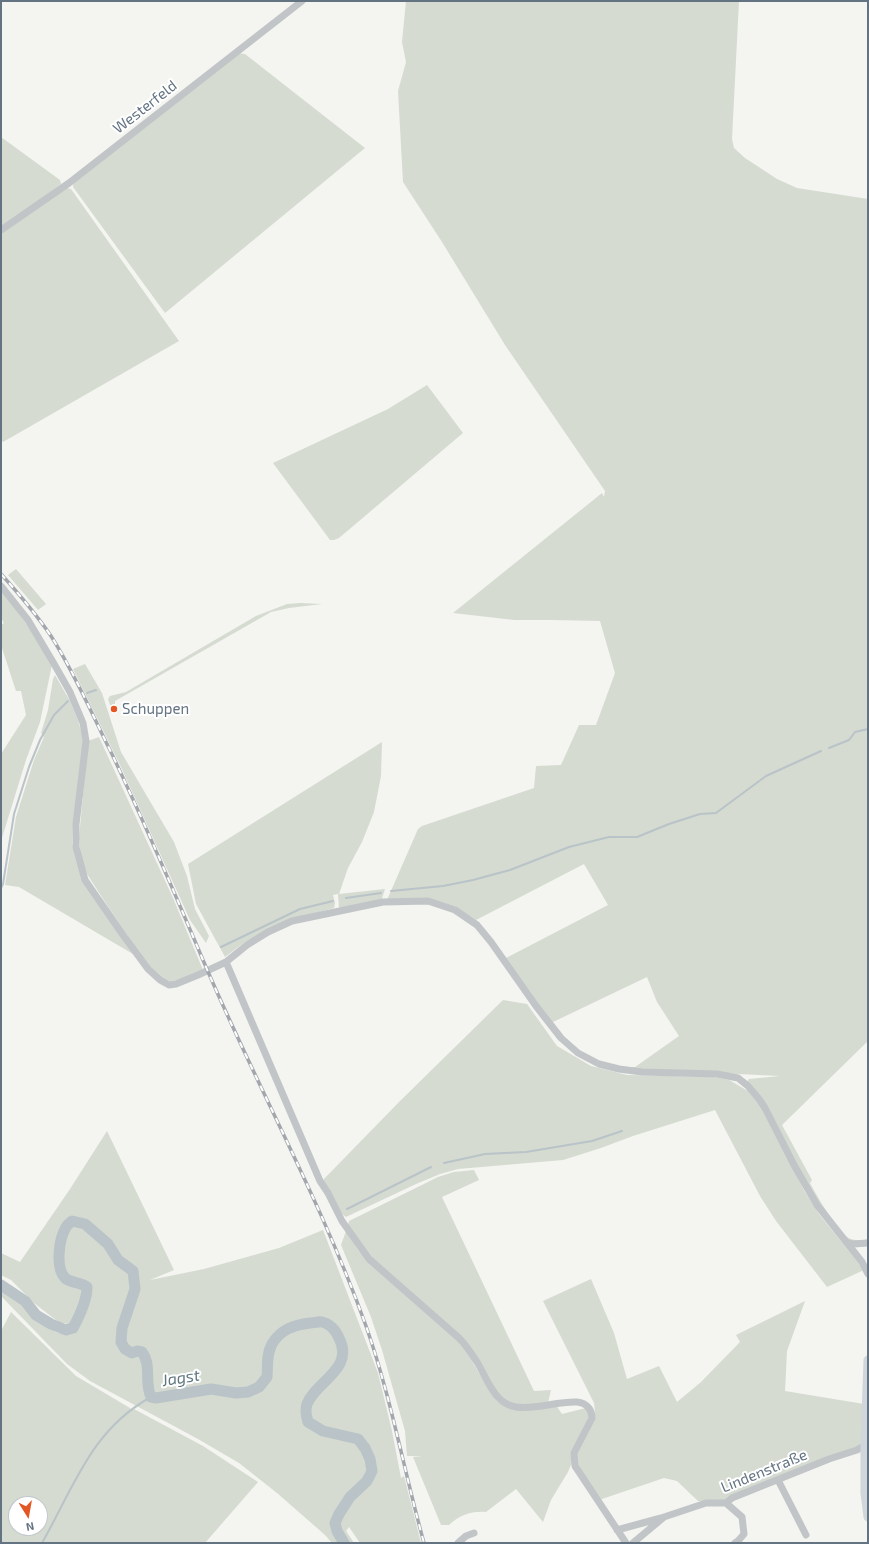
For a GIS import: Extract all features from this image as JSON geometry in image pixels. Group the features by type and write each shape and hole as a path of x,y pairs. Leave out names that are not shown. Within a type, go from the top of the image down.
{"main road":[{"path":"868,1360 865,1445 865,1493 868,1516"}],"street":[{"name":"Westerfeld","path":"1,230 69,183 302,1"},
{"path":"1,586 28,620 53,662 70,692 82,723 86,740 76,824 76,847 86,880 119,929 148,968 164,983 169,985 176,984 226,962 247,945 268,932 292,921 383,902 428,901 454,910 477,925 561,1038 578,1053 599,1064 619,1069 642,1072 717,1074 738,1078 760,1099 817,1205 862,1262 868,1274"},
{"path":"226,962 320,1181 328,1193 342,1221 358,1245 378,1267 459,1338 478,1364 490,1388 508,1405 523,1407 578,1402 589,1408 592,1413 592,1418 574,1453 575,1466 626,1543"},
{"path":"846,1242 853,1244 868,1243"},
{"name":"Lindenstraße","path":"633,1543 664,1517 706,1503 726,1503 732,1498 829,1459 857,1450 865,1445"},
{"path":"778,1480 806,1535"},
{"path":"726,1503 742,1517 744,1534 735,1543"},
{"path":"617,1530 664,1517"},
{"path":"458,1543 466,1536 474,1532"}],"shaded area":[{"path":"406,1 739,1 732,139 734,148 745,158 777,179 797,188 868,199 868,1041 782,1125 812,1180 810,1183 827,1212 838,1227 849,1238 857,1240 868,1239 868,1242 850,1241 841,1233 828,1216 797,1168 747,1082 749,1079 780,1076 633,1069 619,1067 635,1067 679,1036 657,1002 647,977 551,1023 506,958 608,905 584,864 476,920 455,907 387,900 418,829 422,826 534,788 536,766 561,765 579,725 596,725 615,673 600,621 514,620 453,613 602,493 604,497 605,491 505,345 442,242 403,182 398,91 406,62 402,42"},
{"path":"238,53 245,54 365,148 165,313 73,187 73,182"},
{"path":"1,137 60,180 61,184 1,228"},
{"path":"67,188 71,189 179,341 3,442 1,439 1,232"},
{"path":"427,385 463,433 339,538 330,540 273,463 388,409"},
{"path":"16,569 46,604 38,610 8,575"},
{"path":"1,590 44,649 52,665 40,722 26,760 1,841 1,754 26,715 21,691 16,691 1,645 1,625 4,623 1,618"},
{"path":"287,604 322,604 271,612 115,701 115,704 110,705 108,699 110,696 126,692 256,616"},
{"path":"85,664 102,693 121,752 174,842 187,876 195,909 209,936 206,943 190,920 120,765 73,669"},
{"path":"55,675 70,701 78,720 84,742 73,824 72,843 77,863 133,954 19,887 5,885 16,817 34,760 44,737 41,733 48,710"},
{"path":"99,737 173,898 203,970 178,980 163,980 148,964 87,874 81,858 79,838 88,741"},
{"path":"382,742 381,776 374,812 362,842 348,868 339,894 385,889 381,901 339,908 338,894 333,895 335,903 334,908 290,920 245,942 225,957 196,904 188,864"},
{"path":"503,1000 527,1004 557,1046 591,1066 627,1075 714,1077 729,1080 748,1091 762,1107 805,1192 819,1214 864,1270 827,1287 776,1221 760,1196 715,1110 563,1160 458,1169 440,1174 346,1217 341,1213 323,1180 400,1101"},
{"path":"107,1131 174,1270 150,1280 204,1269 279,1248 323,1230 378,1373 392,1431 401,1478 404,1476 421,1543 360,1543 349,1527 346,1531 354,1543 332,1543 325,1535 277,1493 239,1463 198,1439 90,1381 67,1364 1,1296 1,1288 9,1293 44,1325 58,1333 64,1331 66,1323 61,1324 34,1303 11,1280 1,1275 1,1253 20,1262 70,1189"},
{"path":"474,1170 479,1180 442,1197 534,1391 551,1390 548,1403 518,1406 508,1403 495,1391 478,1360 376,1264 348,1225 349,1221 438,1177 454,1172"},
{"path":"346,1231 359,1251 371,1265 458,1340 468,1354 491,1394 499,1403 508,1407 556,1405 562,1414 586,1408 589,1415 587,1425 568,1472 551,1500 543,1522 516,1489 486,1512 471,1513 462,1516 449,1525 441,1525 413,1457 422,1456 407,1456 405,1431 382,1350 371,1317 341,1245"},
{"path":"591,1279 614,1333 627,1379 659,1366 677,1402 701,1382 740,1342 736,1335 805,1301 787,1351 785,1391 864,1404 863,1441 857,1447 723,1501 698,1501 677,1481 664,1478 599,1500 577,1467 577,1451 593,1420 595,1412 594,1403 543,1301"},
{"path":"11,1312 76,1376 130,1408 131,1411 134,1409 203,1446 258,1482 205,1543 1,1543 1,1331"}],"waterway":[{"path":"87,693 96,690"},
{"path":"1,888 3,884 14,814 29,767 40,740 54,715 68,701"},
{"path":"829,748 849,740 855,732 868,729"},
{"path":"391,891 443,886 473,880 510,870 569,847 609,837 637,837 669,824 700,814 716,813 766,776 821,751"},
{"path":"346,898 381,893"},
{"path":"221,947 300,909 333,901"},
{"path":"444,1163 485,1154 526,1152 592,1141 622,1131"},
{"path":"347,1209 431,1167"},
{"name":"Jagst","path":"1,1285 25,1301 36,1315 51,1324 66,1330 73,1328 84,1303 87,1287 65,1278 60,1267 59,1253 61,1238 66,1227 72,1221 85,1224 108,1244 118,1260 133,1271 135,1289 122,1328 121,1342 125,1349 132,1353 137,1351 142,1352 147,1363 149,1392 151,1397 156,1398 211,1389 236,1393 248,1392 259,1387 267,1377 269,1352 272,1344 284,1331 304,1324 321,1322 331,1326 335,1330 343,1349 342,1358 332,1374 318,1388 307,1404 307,1420 323,1431 358,1439 365,1448 370,1459 372,1471 367,1481 350,1497 335,1523 337,1531 344,1543"},
{"path":"42,1543 86,1461 99,1443 113,1426 130,1410 151,1397"}],"railway":[{"path":"1,574 27,604 51,636 82,692 134,802 223,1006 329,1233 348,1279 375,1353 424,1543"}],"place":[{"name":"Schuppen","path":"114,709"}]}
